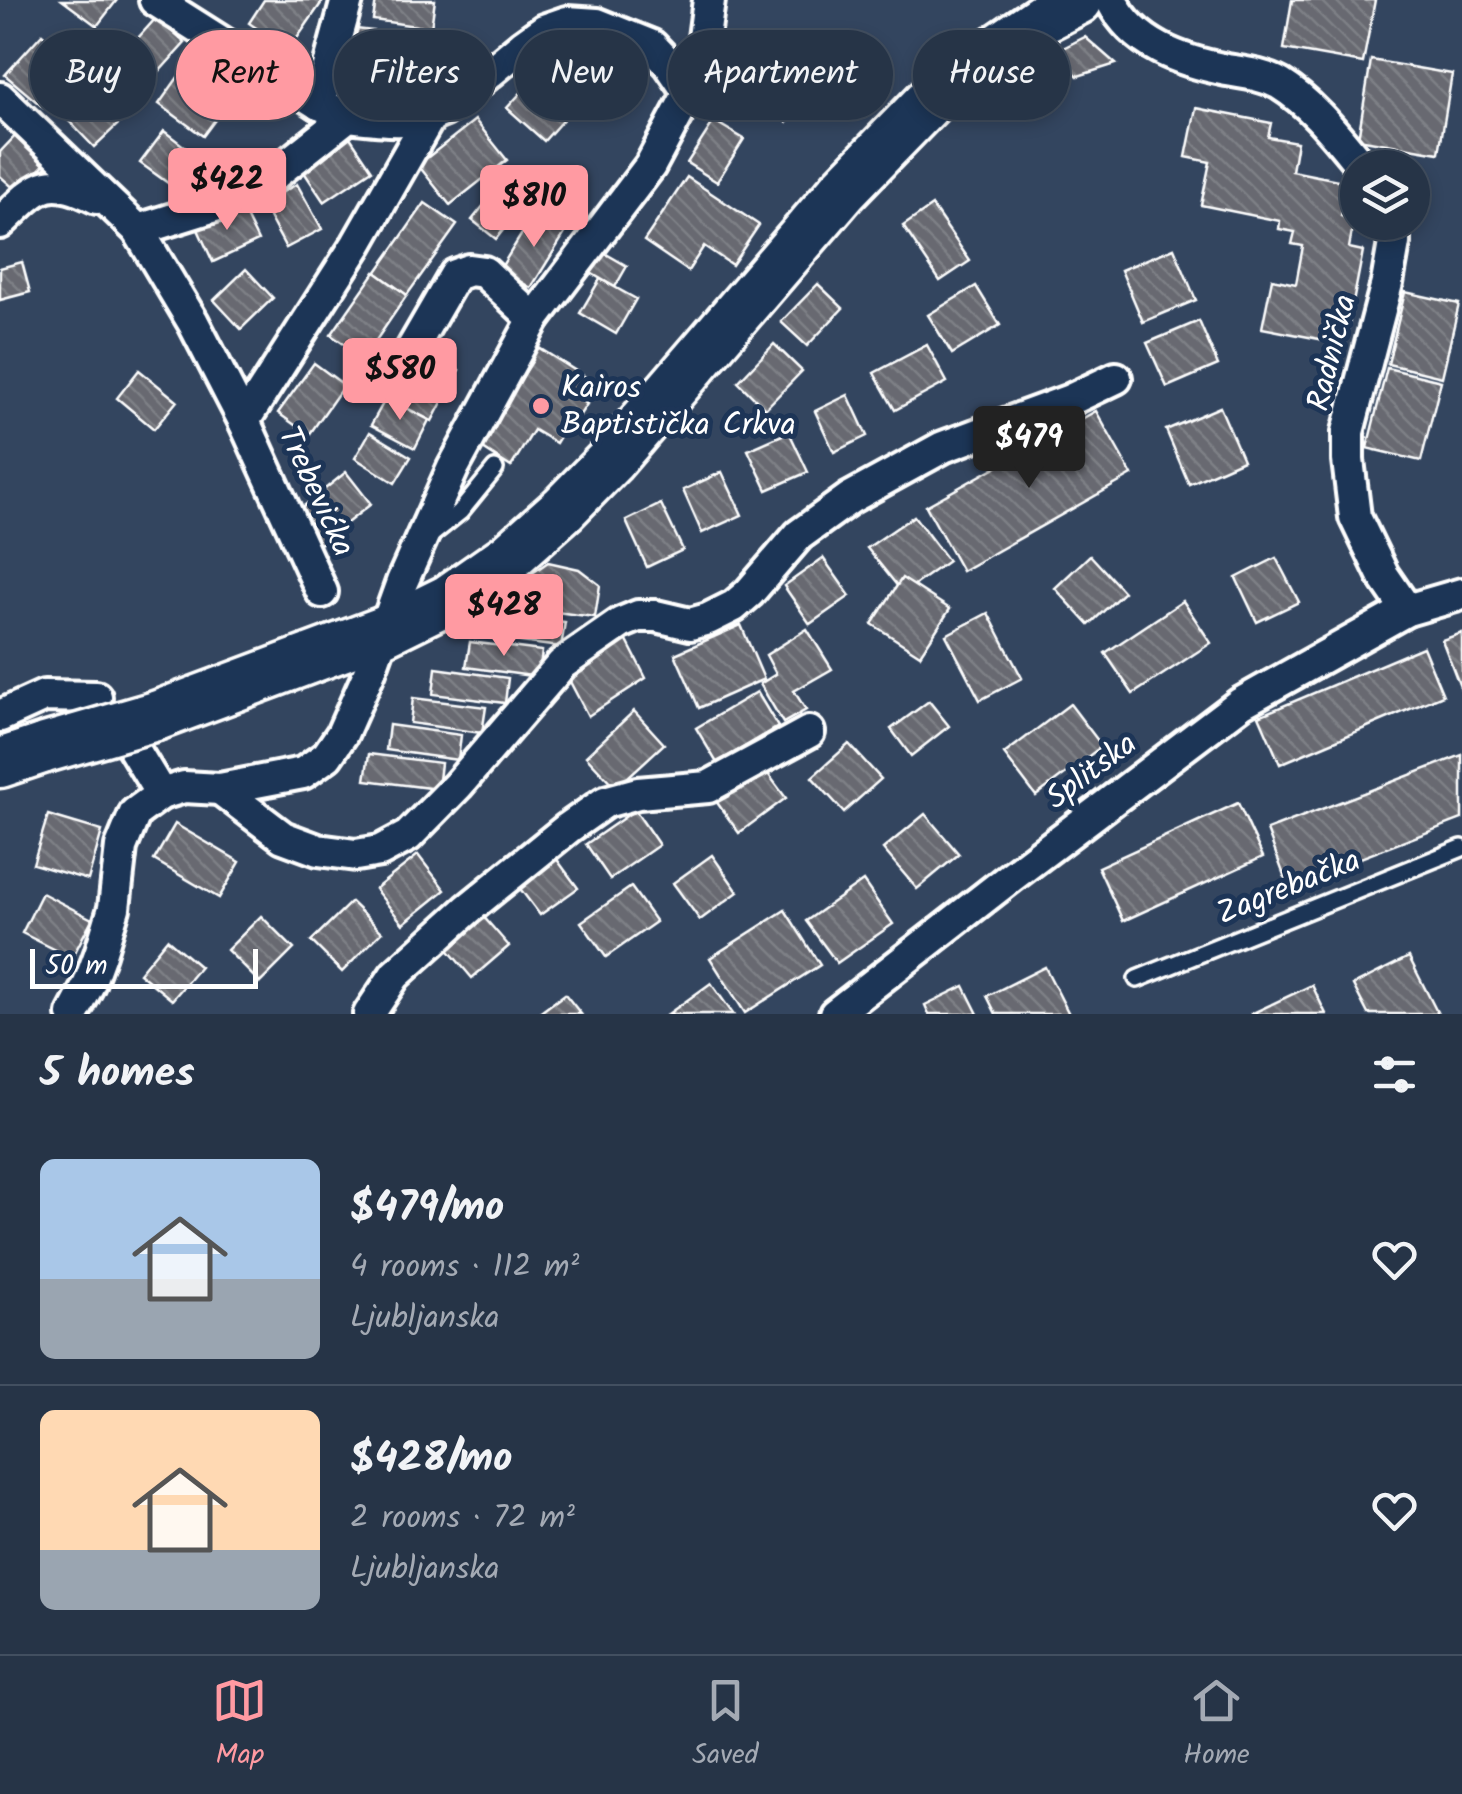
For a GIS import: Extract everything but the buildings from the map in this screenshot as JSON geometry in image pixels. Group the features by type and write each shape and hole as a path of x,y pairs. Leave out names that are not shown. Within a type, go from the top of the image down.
{"main road":[{"path":"0,763 45,748 144,731 384,631 449,599 508,557 610,461 842,190 945,86 1043,18 1078,0"}],"street":[{"path":"155,0 334,110"},
{"path":"318,104 348,0"},
{"path":"705,30 708,0"},
{"path":"1111,0 1126,24 1158,49 1205,66 1266,77 1281,85 1325,122 1348,150"},
{"name":"Trebevićka","path":"495,70 544,30 566,22 598,24 652,46 668,63"},
{"name":"Trebevićka","path":"0,98 138,230 194,322 322,592"},
{"path":"138,230 218,205 275,174 343,120"},
{"name":"Trebevićka","path":"244,421 357,244 428,120"},
{"path":"73,1014 89,984 114,908 121,848 136,813 162,794 184,787 220,789 302,773 328,756 342,734 453,468 534,320 650,166 675,120"},
{"path":"0,222 33,191 52,184 77,188 113,206"},
{"name":"Radnička","path":"1394,240 1387,283 1348,432 1348,460 1356,517 1383,576 1407,610"},
{"path":"394,382 455,275 469,270 484,272 534,320"},
{"path":"220,789 283,837 318,850 356,855 380,850 408,836 458,786 562,664 620,624 638,616 690,624 708,620 748,594 799,535 850,498 943,447 1070,400 1116,378"},
{"path":"1407,610 1462,594"},
{"name":"Splitska","path":"835,1014 1240,703 1407,610"},
{"path":"0,716 44,696 96,697"},
{"path":"144,731 162,794"},
{"path":"369,1014 394,975 453,922 605,802 708,786 809,732"}],"lane":[{"path":"419,544 460,512 495,469"},
{"name":"Zagrebačka","path":"1137,979 1462,848"}],"place":[{"name":"Kairos Baptistička Crkva","path":"541,406"}]}
